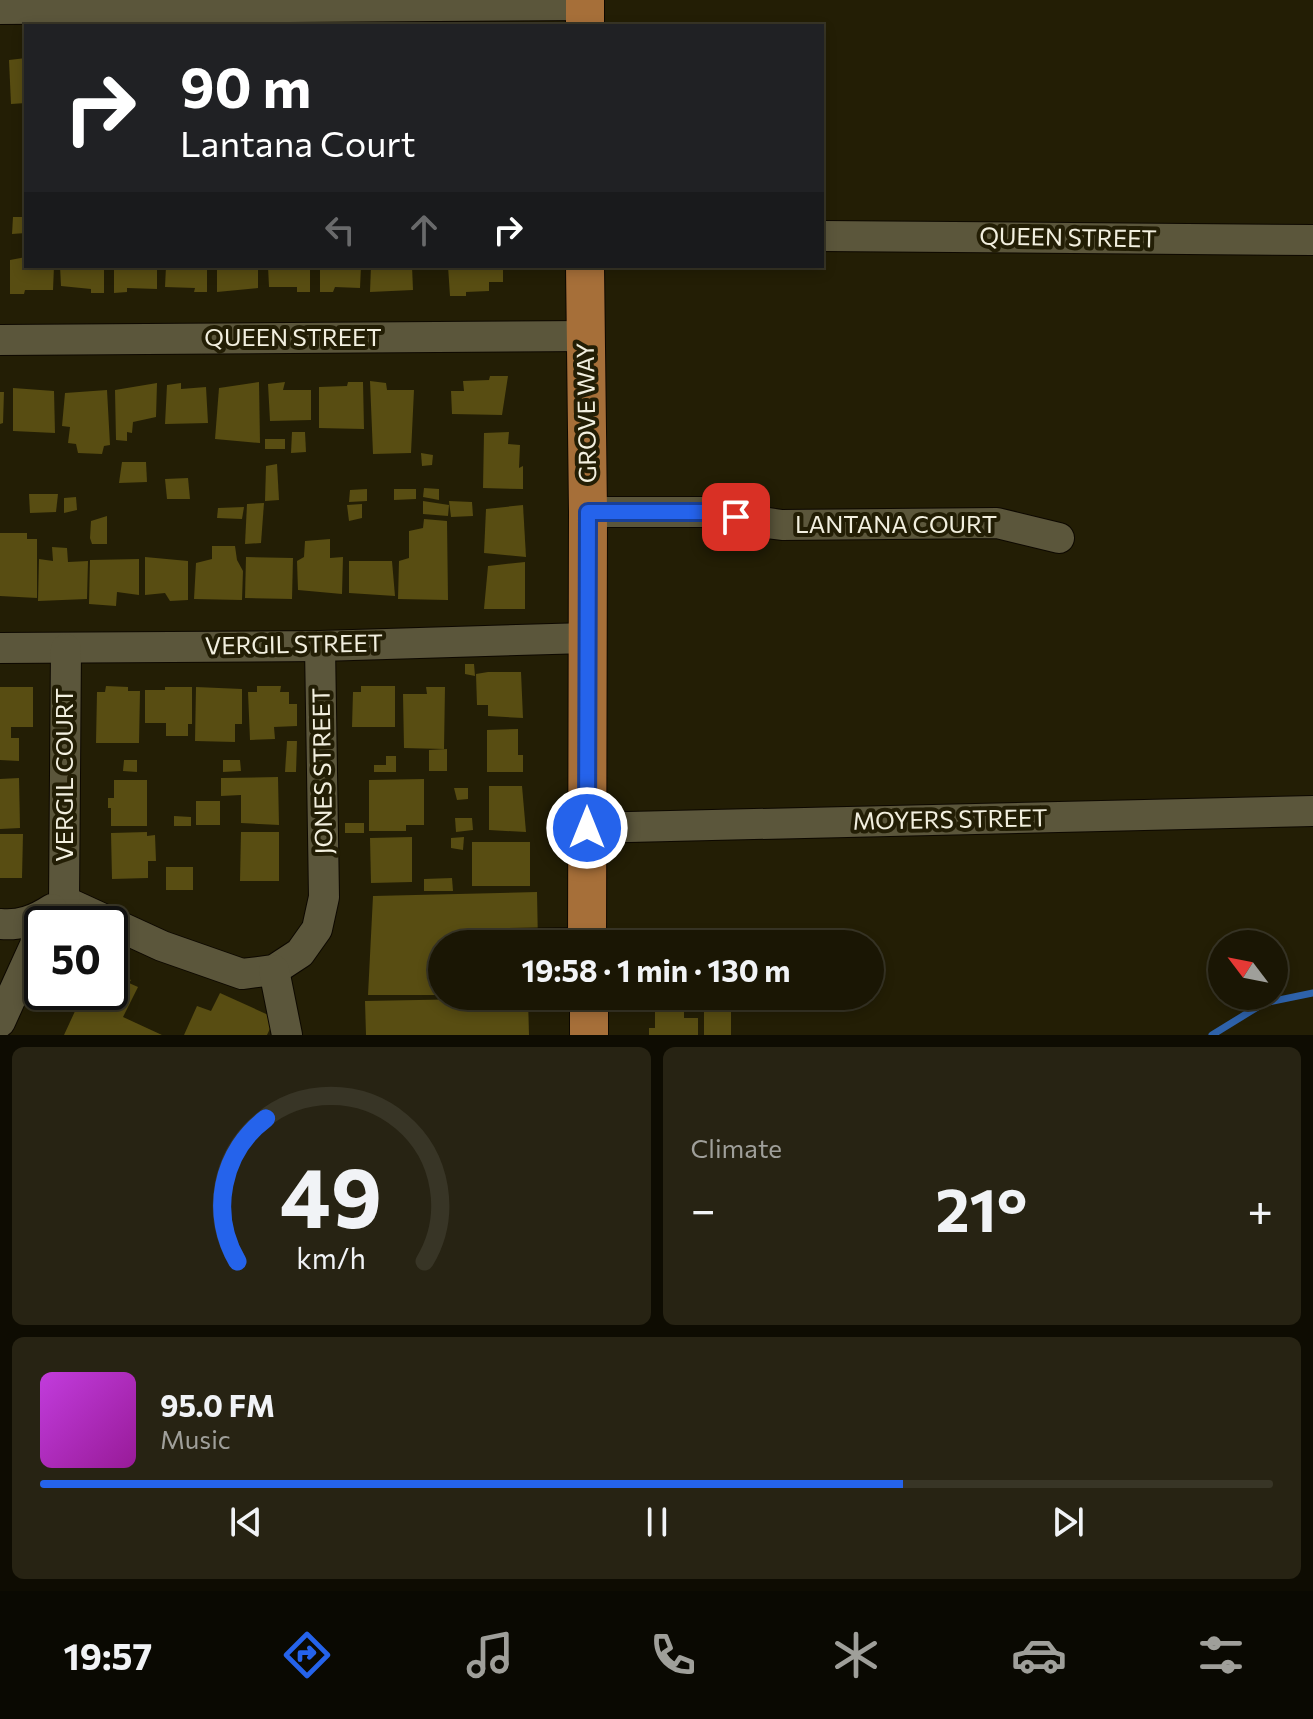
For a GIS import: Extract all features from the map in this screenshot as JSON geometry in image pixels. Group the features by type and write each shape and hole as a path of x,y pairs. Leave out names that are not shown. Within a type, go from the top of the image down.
{"main road":[{"name":"GROVE WAY","path":"585,268 587,930"},
{"path":"589,1010 589,1035"}],"street":[{"path":"0,9 585,10"},
{"name":"QUEEN STREET","path":"824,236 1313,240"},
{"name":"QUEEN STREET","path":"0,340 586,336"},
{"name":"LANTANA COURT","path":"588,512 720,512 782,525 997,523 1059,538"},
{"name":"VERGIL STREET","path":"0,648 320,646 587,638"},
{"name":"JONES STREET","path":"274,970 300,953 317,929 324,897 320,646"},
{"name":"VERGIL COURT","path":"52,906 66,649"},
{"name":"MOYERS STREET","path":"587,828 1313,811"},
{"path":"0,924 17,925 24,922"},
{"path":"128,935 242,974 274,970 286,1034"},
{"name":"VERGIL COURT","path":"0,1022 24,969"}],"building":[{"path":"24,58 24,103 11,104 9,60"},
{"path":"13,217 24,217 24,233 12,234"},
{"path":"24,257 24,268 54,268 53,290 25,290 24,294 10,294 10,260"},
{"path":"60,268 104,268 104,293 61,286"},
{"path":"114,268 157,268 157,289 127,288 127,292 114,293"},
{"path":"166,268 207,268 207,292 194,292 195,288 165,287"},
{"path":"217,268 258,268 258,288 217,292"},
{"path":"268,268 310,268 310,292 297,292 297,287 269,287"},
{"path":"320,268 361,268 360,288 335,287 333,292 320,292"},
{"path":"371,268 412,268 413,290 370,292"},
{"path":"448,268 503,268 503,282 489,282 489,291 450,296"},
{"path":"490,376 508,376 502,415 452,414 451,391 464,391 463,381 489,380"},
{"path":"370,381 386,383 387,390 414,390 411,453 373,454"},
{"path":"259,382 260,443 215,439 219,388"},
{"path":"285,382 283,390 311,390 311,420 270,421 268,384"},
{"path":"348,382 363,382 364,429 319,428 319,387 347,386"},
{"path":"157,383 156,417 133,422 132,433 127,432 127,441 116,440 115,390"},
{"path":"181,383 181,389 206,387 208,423 165,424 167,385"},
{"path":"13,388 54,391 55,433 13,431"},
{"path":"107,390 110,445 104,446 102,454 78,453 76,444 68,443 70,427 62,426 65,393"},
{"path":"0,392 4,392 3,423 0,424"},
{"path":"292,432 305,432 306,452 291,453"},
{"path":"509,432 508,444 520,445 519,468 523,466 523,489 483,488 484,433"},
{"path":"265,439 285,439 285,449 265,449"},
{"path":"421,453 433,455 432,465 422,466"},
{"path":"122,462 146,462 147,482 119,483"},
{"path":"277,464 279,500 265,501 266,466"},
{"path":"188,478 190,499 167,499 165,479"},
{"path":"424,488 439,489 439,500 423,497"},
{"path":"367,489 367,501 349,502 350,490"},
{"path":"394,489 416,489 416,499 394,500"},
{"path":"29,494 58,494 56,512 30,513"},
{"path":"76,497 77,510 64,513 64,498"},
{"path":"423,501 449,505 448,516 423,514"},
{"path":"449,501 472,502 473,516 451,517"},
{"path":"264,503 261,543 245,544 247,504"},
{"path":"362,504 362,518 349,521 347,505"},
{"path":"523,505 526,557 484,553 486,509"},
{"path":"244,507 242,519 217,518 218,508"},
{"path":"107,516 107,544 92,544 91,521"},
{"path":"424,519 447,521 448,600 398,599 399,561 409,558 409,531 423,528"},
{"path":"0,533 27,533 27,539 37,539 37,598 0,596"},
{"path":"330,539 330,558 343,557 342,594 298,590 297,561 304,557 305,541"},
{"path":"212,546 235,546 243,571 242,600 194,599 196,563 212,559"},
{"path":"52,547 67,548 68,562 88,561 87,599 38,601 39,559 53,561"},
{"path":"145,557 188,561 188,600 170,601 165,593 145,595"},
{"path":"246,557 293,558 292,599 245,598"},
{"path":"139,559 139,595 117,592 116,606 89,604 90,560"},
{"path":"349,561 392,561 395,596 349,593"},
{"path":"525,562 525,609 484,609 488,566"},
{"path":"465,664 474,664 475,676 465,674"},
{"path":"521,672 523,718 488,716 488,705 477,705 476,674"},
{"path":"106,686 140,691 139,743 96,743 97,692 105,692"},
{"path":"257,686 281,686 280,692 289,692 289,704 297,704 297,726 274,727 275,739 250,740 248,692 257,692"},
{"path":"361,686 395,686 395,727 352,727 353,692 361,692"},
{"path":"0,687 33,687 33,727 11,727 11,738 19,738 19,761 0,760"},
{"path":"165,687 192,687 192,724 188,724 188,736 166,736 166,723 145,723 145,690 165,690"},
{"path":"196,687 242,689 242,724 235,724 235,742 195,741"},
{"path":"426,687 445,687 444,749 404,748 403,694 427,694"},
{"path":"518,729 518,755 523,755 523,772 487,772 487,730"},
{"path":"287,741 297,741 296,772 285,772"},
{"path":"447,749 447,771 429,771 429,750"},
{"path":"386,756 396,756 396,772 374,772 374,765 386,765"},
{"path":"124,760 137,760 137,772 123,771"},
{"path":"223,760 240,760 241,771 223,772"},
{"path":"278,777 279,825 241,823 241,795 221,796 221,778"},
{"path":"19,778 20,828 0,829 0,779"},
{"path":"424,779 424,825 406,825 406,831 369,831 369,780"},
{"path":"114,780 147,780 147,826 111,826 108,798 114,798"},
{"path":"489,786 522,786 526,832 489,830"},
{"path":"454,788 468,788 468,799 457,800"},
{"path":"196,801 220,801 220,825 196,825"},
{"path":"174,816 191,817 191,826 174,826"},
{"path":"455,818 472,818 473,830 456,832"},
{"path":"345,823 364,823 364,833 345,833"},
{"path":"147,832 147,836 155,835 156,861 148,861 148,878 112,879 111,833"},
{"path":"241,832 279,832 279,881 240,881"},
{"path":"0,834 23,834 22,878 0,878"},
{"path":"412,837 412,882 371,883 370,838"},
{"path":"464,837 463,850 451,848 451,838"},
{"path":"472,842 530,842 530,886 472,886"},
{"path":"166,867 193,867 193,890 166,890"},
{"path":"452,878 453,891 424,891 424,879"},
{"path":"537,892 538,930 428,930 428,995 368,995 373,896"},
{"path":"128,979 131,980 129,983 138,987 128,1007"},
{"path":"220,993 275,1018 267,1035 184,1035 197,1006 211,1011"},
{"path":"428,1000 428,1010 528,1010 529,1035 366,1035 365,1001"},
{"path":"76,1010 126,1010 123,1017 162,1035 64,1035"},
{"path":"655,1010 684,1010 684,1018 698,1018 698,1035 649,1035 649,1028 655,1028"},
{"path":"704,1010 731,1010 731,1035 704,1035"}],"waterway":[{"path":"1212,1035 1264,1003 1313,993"}],"route":[{"path":"587,828 588,512 720,512 736,517"}]}
